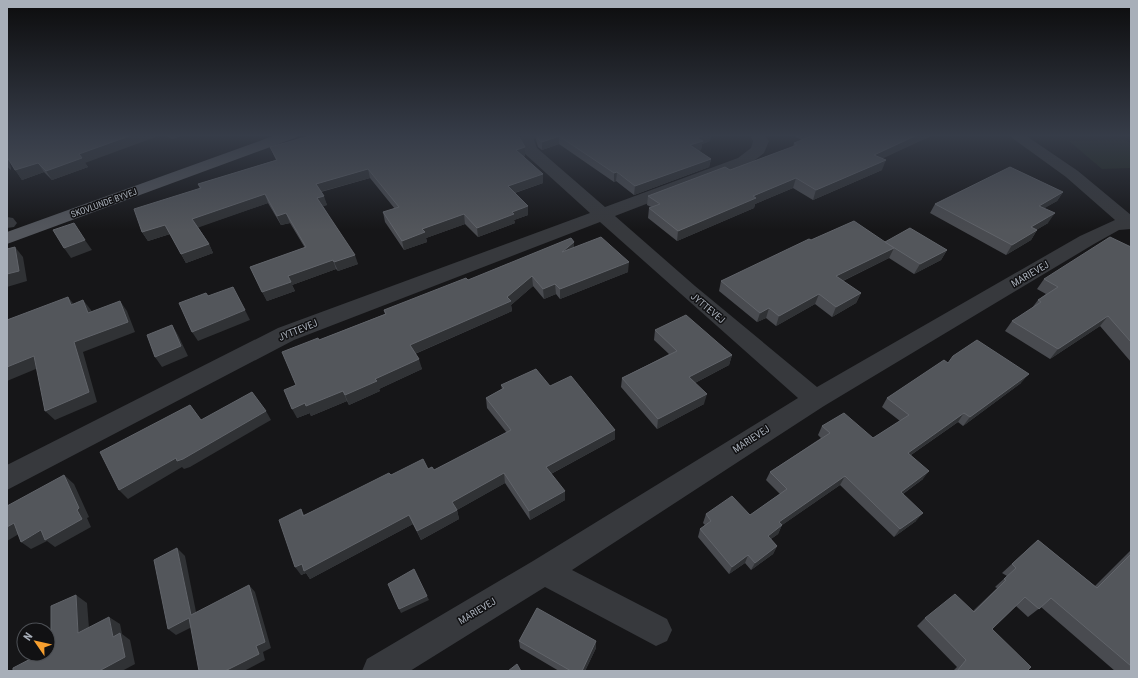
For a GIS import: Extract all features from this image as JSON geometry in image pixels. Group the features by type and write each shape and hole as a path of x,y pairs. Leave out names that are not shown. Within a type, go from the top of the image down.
{"main road":[{"name":"SKOVLUNDE BYVEJ","path":"7,227 172,167"},
{"name":"SKOVLUNDE BYVEJ","path":"7,227 193,167"}],"street":[{"name":"JYTTEVEJ","path":"549,167 604,214 688,291 815,399"},
{"name":"JYTTEVEJ","path":"7,478 101,428 286,334 729,167"},
{"path":"1061,167 1131,221"},
{"path":"1075,167 1131,221"},
{"name":"MARIEVEJ","path":"379,671 544,571 815,399 1087,240 1115,225 1131,221"},
{"path":"544,571 656,630"}],"shaded area":[{"path":"1099,167 1131,167 1131,168 1102,169"}],"building":[{"path":"13,167 26,167 15,170"},
{"path":"42,167 58,167 46,171"},
{"path":"255,167 535,167 543,174 508,186 528,206 512,212 514,214 477,228 464,214 422,229 425,232 402,241 383,212 399,207 368,169 316,184 324,196 317,198 355,255 334,262 333,260 288,276 291,282 262,292 250,267 306,247 286,213 277,216 265,194 192,219 209,244 181,254 165,225 142,232 134,209 201,188 198,184"},
{"path":"605,167 689,167 635,186 617,172 614,173"},
{"path":"725,167 730,170 739,167 871,167 816,190 796,178 753,196 756,198 678,231 649,208 660,204 648,196"},
{"path":"1010,167 1063,192 1039,206 1055,213 1031,227 1037,230 1012,245 935,204"},
{"path":"854,221 894,248 836,276 861,293 836,307 819,294 779,316 769,308 760,313 721,281 809,239 811,240"},
{"path":"74,223 85,240 64,248 53,230"},
{"path":"910,228 947,250 920,264 885,242"},
{"path":"601,237 629,262 560,289 555,284 543,289 532,276 507,297 511,301 410,345 419,359 375,379 377,381 345,395 343,391 306,406 305,403 292,409 284,390 296,385 282,352 318,338 319,340 386,314 384,310 466,278 468,280 571,238 574,242 562,252"},
{"path":"1110,237 1131,247 1131,342 1108,316 1058,349 1012,321 1041,302 1038,300 1058,287 1044,279"},
{"path":"15,247 19,271 7,274 7,249"},
{"path":"233,287 245,310 192,332 179,303 206,293 208,296"},
{"path":"68,297 71,305 83,300 88,313 120,301 128,322 74,342 89,392 45,411 34,356 7,367 7,320"},
{"path":"686,315 732,355 689,377 707,394 658,419 622,378 677,351 655,330"},
{"path":"172,325 181,346 155,357 147,335"},
{"path":"977,340 1029,374 970,417 964,413 908,453 929,471 901,492 923,513 900,529 845,476 779,522 782,525 768,536 777,546 755,563 748,555 732,567 700,529 711,521 706,514 732,496 750,515 787,489 770,472 830,433 822,426 844,413 873,438 909,415 887,398 944,360 948,363 953,356"},
{"path":"536,369 550,386 571,376 615,430 546,467 565,491 529,511 504,473 452,502 457,510 417,531 409,515 304,571 302,564 295,567 279,520 301,509 303,516 389,473 391,475 423,459 428,469 432,467 434,470 511,430 486,398 504,388 501,385"},
{"path":"252,392 266,411 183,459 177,461 176,458 119,490 100,452 190,405 201,420"},
{"path":"64,475 79,508 77,510 82,519 45,540 41,530 21,542 14,523 7,527 7,506"},
{"path":"1038,540 1097,588 1131,554 1131,666 1051,598 1039,609 1025,597 992,629 1031,667 1027,671 957,671 966,660 925,618 955,594 974,612 1016,568 1012,564"},
{"path":"177,548 191,615 249,585 265,642 256,646 259,654 225,671 199,671 189,618 168,629 154,560"},
{"path":"414,569 427,596 399,609 388,584"},
{"path":"76,595 78,633 109,617 113,637 120,633 125,657 99,671 13,671 13,668 25,662 56,662 56,622 51,622 51,606"},
{"path":"537,608 596,641 582,671 571,671 519,641"},
{"path":"517,664 521,671 508,671"}]}
